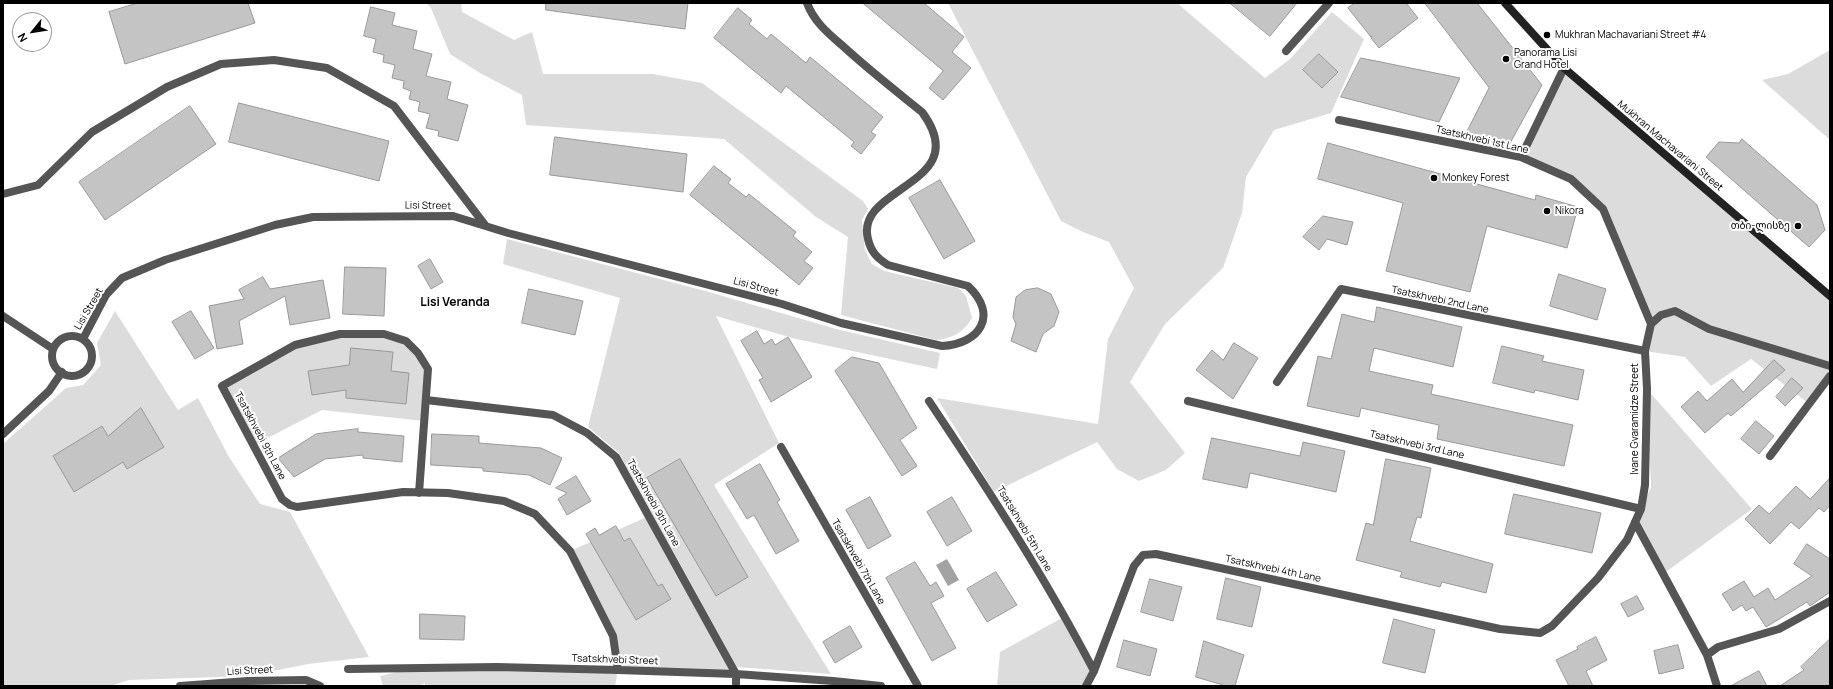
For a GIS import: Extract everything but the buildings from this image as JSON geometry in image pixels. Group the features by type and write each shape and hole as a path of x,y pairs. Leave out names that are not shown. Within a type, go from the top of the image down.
{"main road":[{"name":"Mukhran Machavariani Street","path":"1505,3 1564,68 1830,296"}],"street":[{"name":"Lisi Street","path":"83,339 106,295 122,278 165,260 275,225 313,217 453,216 485,226 782,304 841,323 942,346 956,345 967,340 978,332 984,320 983,306 977,294 968,286 888,265 877,258 871,249 867,237 868,221 874,211 882,202 920,177 930,164 936,150 935,136 930,123 922,112 859,60 820,24 811,13 807,3"},
{"path":"1286,51 1329,3"},
{"path":"3,194 38,185 92,132 168,87 221,64 274,60 327,68 394,106 485,226"},
{"path":"1521,157 1564,68"},
{"name":"Tsatskhvebi 1st Lane","path":"1339,120 1521,157 1572,179 1603,209 1651,324"},
{"name":"Tsatskhvebi 2nd Lane","path":"1277,382 1341,289 1645,351"},
{"path":"1651,324 1661,314 1675,311 1709,329 1830,366"},
{"path":"3,316 53,349"},
{"name":"Ivane Gvaramidze Street","path":"1635,522 1641,510 1645,485 1647,389 1645,351 1651,324"},
{"name":"Tsatskhvebi 9th Lane","path":"419,493 428,369 418,352 406,341 384,334 340,334 295,346 222,386 282,499 290,505 297,506 403,492 419,493 448,493 504,501 535,514 570,551 614,636 618,670"},
{"path":"69,336 76,336 83,339 92,353 92,359 87,369 72,376 62,372 53,362 53,349 56,343 62,338 69,336"},
{"path":"3,434 49,391 62,372"},
{"path":"1770,456 1830,376"},
{"name":"Tsatskhvebi 9th Lane","path":"426,400 554,415 588,433 616,457 736,674"},
{"name":"Tsatskhvebi 5th Lane","path":"929,401 991,494 1064,615 1094,671"},
{"name":"Tsatskhvebi 3rd Lane","path":"1188,401 1641,510"},
{"name":"Tsatskhvebi 7th Lane","path":"781,447 918,686"},
{"path":"1635,522 1707,655 1717,686"},
{"name":"Tsatskhvebi 4th Lane","path":"1086,686 1094,671 1134,566 1143,555 1156,554 1500,629 1540,633 1552,626 1598,578 1627,540 1635,522"},
{"path":"1707,655 1718,647 1779,629 1830,601"},
{"name":"Tsatskhvebi Street","path":"348,669 498,667 618,670 736,674 881,686"},
{"path":"736,674 736,686"},
{"name":"Lisi Street","path":"180,686 248,681 306,680 320,686"}],"shaded area":[{"path":"426,3 461,3 462,12 514,40 532,32 543,74 653,74 702,83 863,201 868,209 862,220 865,250 872,264 884,271 958,288 966,296 972,318 969,323 957,334 936,340 841,315 848,237 816,217 724,139 526,125 522,95 480,73 450,54 431,8"},
{"path":"948,3 1177,3 1265,78 1290,59 1332,12 1364,39 1331,113 1274,130 1246,177 1242,213 1223,268 1165,324 1130,382 1185,453 1166,470 1139,481 1117,469 1097,442 994,492 937,398 1098,424 1108,339 1134,288 1109,242 1083,232 1061,221"},
{"path":"1830,50 1830,140 1762,80 1788,74"},
{"path":"1564,68 1830,296 1830,376 1809,404 1751,359 1711,386 1685,357 1645,351 1651,324 1603,209 1571,179 1521,157"},
{"path":"507,239 709,292 836,329 940,353 937,369 796,339 716,316 779,443 714,485 831,674 737,667 619,453 588,427 620,298 503,264"},
{"path":"115,311 178,410 198,398 229,457 260,504 290,512 369,657 308,664 248,676 129,680 110,686 3,686 3,444 66,388 83,385 101,365 97,343"},
{"path":"340,334 384,334 406,341 428,369 424,421 322,410 254,445 222,386 295,345"},
{"path":"1647,389 1752,509 1663,574 1635,522 1651,487"},
{"path":"649,516 736,674 618,670 613,636 570,551"},
{"path":"947,559 959,580 948,586 936,565"},
{"path":"1062,618 1094,671 1086,686 997,686 1000,652"},
{"path":"410,669 618,670 615,686 425,686 425,683 419,686 383,686 380,676"}],"place":[{"name":"Mukhran Machavariani Street #4","path":"1547,35"},
{"name":"Panorama Lisi Grand Hotel","path":"1506,59"},
{"name":"Monkey Forest","path":"1434,178"},
{"name":"Nikora","path":"1547,211"},
{"name":"თბი-ლისზე","path":"1798,226"}],"district":[{"name":"Lisi Veranda","path":"455,303"}]}
